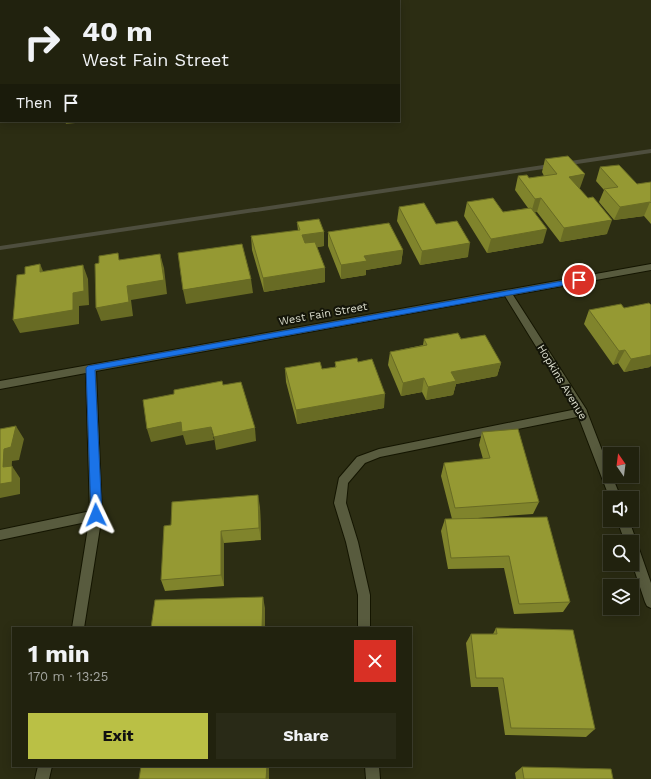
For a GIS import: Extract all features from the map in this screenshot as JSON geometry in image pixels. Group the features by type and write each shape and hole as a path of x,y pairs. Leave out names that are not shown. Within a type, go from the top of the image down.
{"street":[{"name":"West Fain Street","path":"0,385 651,267"},
{"name":"Hopkins Avenue","path":"507,293 582,412 612,491"},
{"path":"78,627 96,515 91,368"},
{"path":"364,627 364,595 352,542 340,502 343,481 361,460 379,453 582,412"},
{"path":"0,535 96,515"},
{"path":"639,565 651,602"},
{"path":"42,779 45,767"},
{"path":"372,767 373,779"}],"building":[{"path":"568,156 585,174 569,177 588,198 593,197 612,220 564,228 541,198 535,199 518,176 527,175 529,178 557,174 545,159"},
{"path":"619,165 637,184 651,182 651,203 620,207 604,189 618,187 600,167"},
{"path":"493,198 503,212 531,208 547,229 491,239 467,202"},
{"path":"424,203 436,224 457,221 470,243 422,251 399,207"},
{"path":"319,219 324,232 302,235 305,243 315,242 325,268 263,278 251,236 300,230 297,222"},
{"path":"389,223 403,250 364,256 367,261 341,265 328,232"},
{"path":"242,244 251,279 183,290 178,253"},
{"path":"118,253 119,260 160,254 164,280 127,286 129,302 96,308 95,264 99,263 99,256"},
{"path":"40,264 40,272 83,265 84,291 73,293 73,310 13,320 17,275 25,274 25,267"},
{"path":"649,303 651,305 651,355 631,359 625,350 619,351 589,310 621,304 624,308"},
{"path":"458,333 461,339 485,335 501,363 451,372 456,381 428,387 424,378 403,383 390,352 427,345 424,339"},
{"path":"357,358 358,362 372,359 385,394 296,410 285,368 320,362 322,369 336,367 335,362"},
{"path":"222,381 223,385 241,382 255,428 214,437 211,427 182,432 181,422 147,429 143,400 174,394 174,390"},
{"path":"16,426 11,447 4,449 3,467 12,466 12,482 0,484 0,429"},
{"path":"518,429 539,502 455,508 444,463 490,458 482,432"},
{"path":"258,495 259,528 221,531 221,575 161,580 164,526 171,525 172,502"},
{"path":"547,517 570,602 519,604 509,556 451,558 445,519"},
{"path":"263,597 262,627 151,627 155,600"},
{"path":"496,628 573,630 595,729 511,728 503,678 476,678 471,634 497,634"},
{"path":"141,767 267,767 266,779 139,779"},
{"path":"522,767 611,769 613,779 524,779"}],"waterway":[{"path":"0,248 651,151"}],"route":[{"path":"96,515 91,368 579,280"}]}
